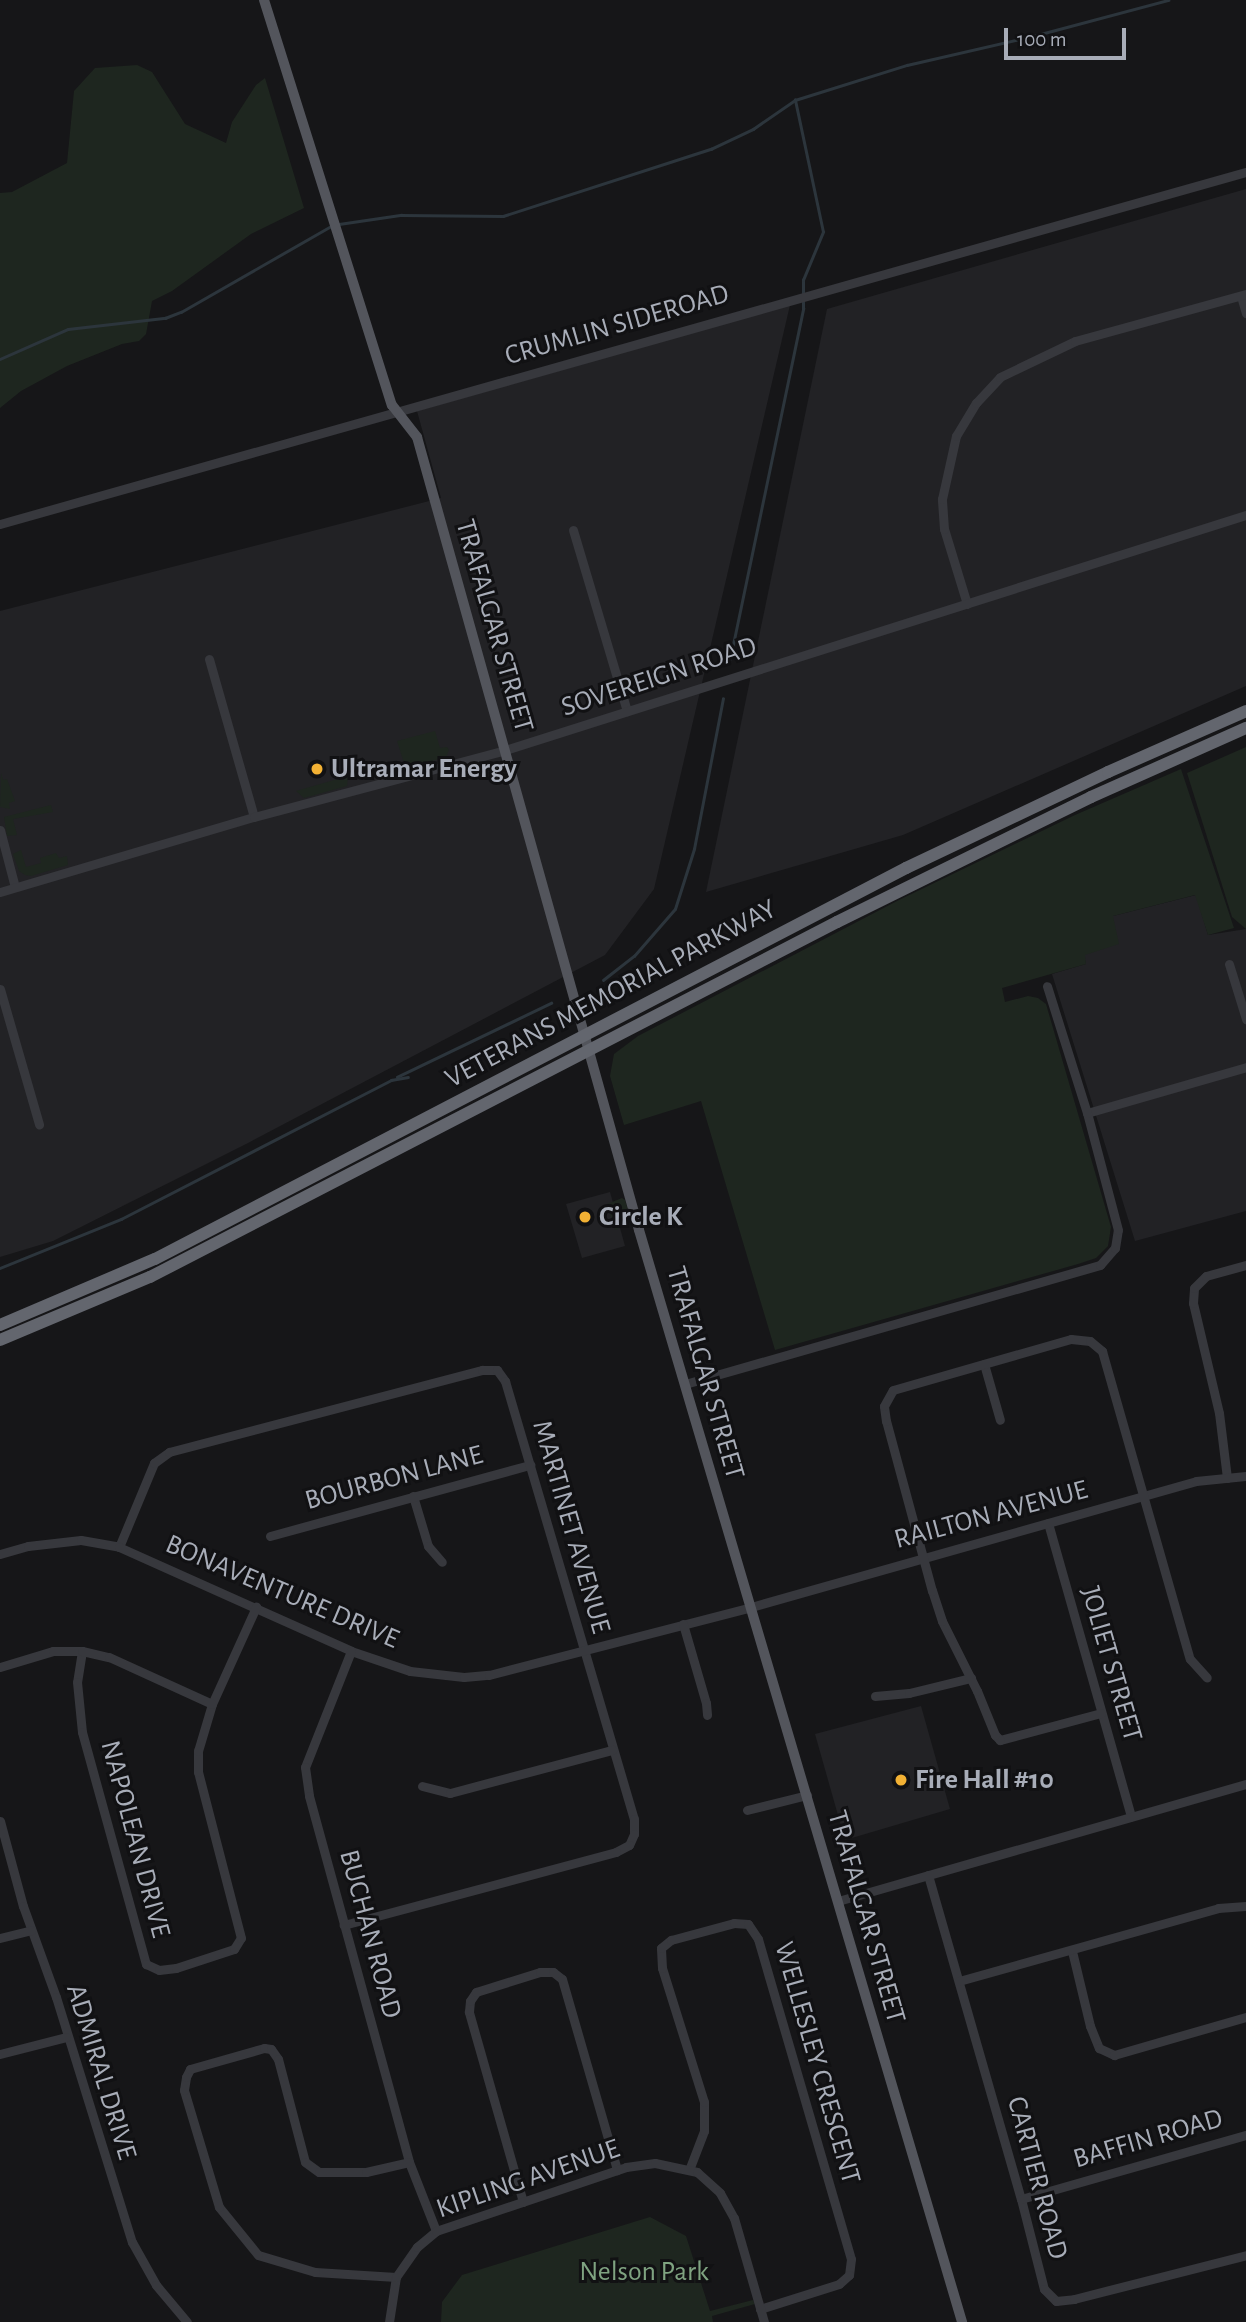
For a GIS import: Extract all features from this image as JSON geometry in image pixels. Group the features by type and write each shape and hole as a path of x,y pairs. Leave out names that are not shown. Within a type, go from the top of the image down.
{"highway":[{"name":"VETERANS MEMORIAL PARKWAY","path":"0,1325 155,1259 906,868 1108,772 1246,711"},
{"name":"VETERANS MEMORIAL PARKWAY","path":"0,1340 150,1277 837,922 1091,797 1246,729"}],"main road":[{"name":"TRAFALGAR STREET","path":"264,0 397,411 418,437 685,1384 962,2322"}],"street":[{"name":"CRUMLIN SIDEROAD","path":"0,524 1246,172"},
{"path":"967,604 944,529 942,499 956,436 976,403 1000,377 1075,341 1244,295 1246,313"},
{"name":"SOVEREIGN ROAD","path":"0,892 254,817 505,750 1246,515"},
{"path":"573,530 627,711"},
{"path":"209,659 254,817"},
{"path":"0,830 15,887"},
{"path":"1229,964 1246,1019"},
{"path":"685,1384 1100,1265 1115,1248 1118,1230 1087,1113 1047,986"},
{"path":"0,989 39,1124"},
{"path":"1087,1113 1246,1067"},
{"path":"1227,1478 1219,1413 1193,1303 1194,1288 1206,1276 1246,1265"},
{"path":"1101,1713 1000,1740 989,1725 971,1678 942,1621 884,1406 893,1390 1071,1339 1090,1341 1102,1351 1190,1659 1206,1678"},
{"path":"984,1364 1000,1420"},
{"name":"MARTINET AVENUE","path":"118,1548 154,1463 169,1452 481,1370 497,1370 505,1381 634,1819 634,1834 629,1845 616,1852 344,1925"},
{"name":"BOURBON LANE","path":"270,1536 530,1465"},
{"name":"RAILTON AVENUE","path":"751,1607 1196,1481 1246,1476"},
{"path":"413,1496 428,1546 442,1562"},
{"name":"JOLIET STREET","path":"1048,1523 1131,1818"},
{"name":"BONAVENTURE DRIVE","path":"0,1554 29,1545 81,1540 118,1548 351,1651 410,1671 464,1677 489,1675 751,1607"},
{"name":"NAPOLEAN DRIVE","path":"82,1651 77,1682 82,1732 146,1964 159,1970 176,1968 234,1949 241,1938 198,1772 202,1730 256,1608"},
{"path":"683,1624 707,1715"},
{"path":"0,1667 53,1651 82,1651 109,1657 212,1704"},
{"name":"BUCHAN ROAD","path":"351,1651 305,1767 309,1796 409,2162 436,2231"},
{"path":"875,1696 909,1693 971,1678"},
{"path":"422,1786 450,1793 612,1750"},
{"path":"838,1901 1246,1784"},
{"path":"747,1810 807,1795"},
{"name":"ADMIRAL DRIVE","path":"0,1821 132,2242 156,2285 185,2322"},
{"name":"CARTIER ROAD","path":"928,1875 1021,2199 1044,2289 1056,2301 1074,2300 1246,2255"},
{"path":"959,1981 1218,1908 1246,1906"},
{"name":"WELLESLEY CRESCENT","path":"689,2171 704,2131 704,2102 662,1968 661,1948 671,1940 734,1923 748,1924 758,1939 851,2259 849,2275 839,2284 760,2309"},
{"path":"0,1938 32,1930"},
{"path":"1072,1951 1090,2026 1099,2048 1114,2055 1246,2017"},
{"path":"523,2202 469,2012 470,2001 476,1992 540,1972 553,1972 562,1979 617,2170"},
{"path":"0,2054 66,2037"},
{"path":"396,2277 314,2272 258,2255 219,2207 184,2090 186,2077 190,2069 264,2048 271,2049 278,2059 305,2162 319,2172 366,2172 409,2162"},
{"name":"BAFFIN ROAD","path":"1021,2199 1246,2136"},
{"name":"KIPLING AVENUE","path":"389,2322 396,2277 417,2247 436,2231 617,2170 655,2163 696,2172 720,2193 734,2218 764,2322"}],"shaded area":[{"path":"1246,189 1246,686 903,835 706,892 827,309"},
{"path":"790,305 654,889 605,955 248,1143 53,1241 0,1257 0,611 441,498 417,411"},
{"path":"1196,895 1208,935 1246,929 1246,1211 1135,1241 1052,974 1086,964 1084,955 1113,916"},
{"path":"610,1192 625,1246 582,1258 566,1204"},
{"path":"921,1706 950,1809 845,1840 815,1734"}],"green space":[{"path":"137,65 152,72 185,124 226,143 232,122 256,85 265,78 304,208 251,234 172,291 152,301 146,334 139,341 122,344 67,366 21,391 0,408 0,193 12,192 67,163 74,91 95,68"},
{"path":"435,731 440,748 447,747 449,750 446,757 405,766 397,741"},
{"path":"1246,747 1246,929 1232,917 1187,773"},
{"path":"1181,769 1234,928 1208,935 1195,895 1113,916 1119,944 1085,955 1086,964 1002,988 1005,1002 1028,996 1038,998 1046,1004 1111,1227 1108,1246 1096,1258 1078,1264 775,1350 701,1101 624,1125 610,1076 614,1054 638,1036 899,900 1075,815"},
{"path":"1,773 3,780 7,779 15,801 9,803 10,809 0,807"},
{"path":"348,776 347,786 304,798 296,791"},
{"path":"51,805 53,812 13,819 17,835 7,836 4,817"},
{"path":"21,850 26,867 41,863 40,858 56,853 59,858 67,856 68,865 31,876 25,875 19,871 13,854"},
{"path":"622,1198 632,1223 615,1230 607,1204"},
{"name":"Nelson Park","path":"650,2217 686,2236 710,2311 753,2300 755,2304 712,2316 713,2322 441,2322 442,2302 462,2275"}],"waterway":[{"path":"339,224 401,215 503,216 711,149 753,129 795,100 907,65 1033,36 1168,0"},
{"path":"730,659 803,309 803,280 823,232 795,100"},
{"path":"0,359 68,329 165,318 181,312 333,225"},
{"path":"603,980 634,956 675,909 694,849 723,699"},
{"path":"397,1077 551,1003"},
{"path":"0,1268 121,1219 391,1080 408,1077"}],"place":[{"name":"Ultramar Energy","path":"317,769"},
{"name":"Circle K","path":"585,1217"},
{"name":"Fire Hall #10","path":"901,1780"}]}
